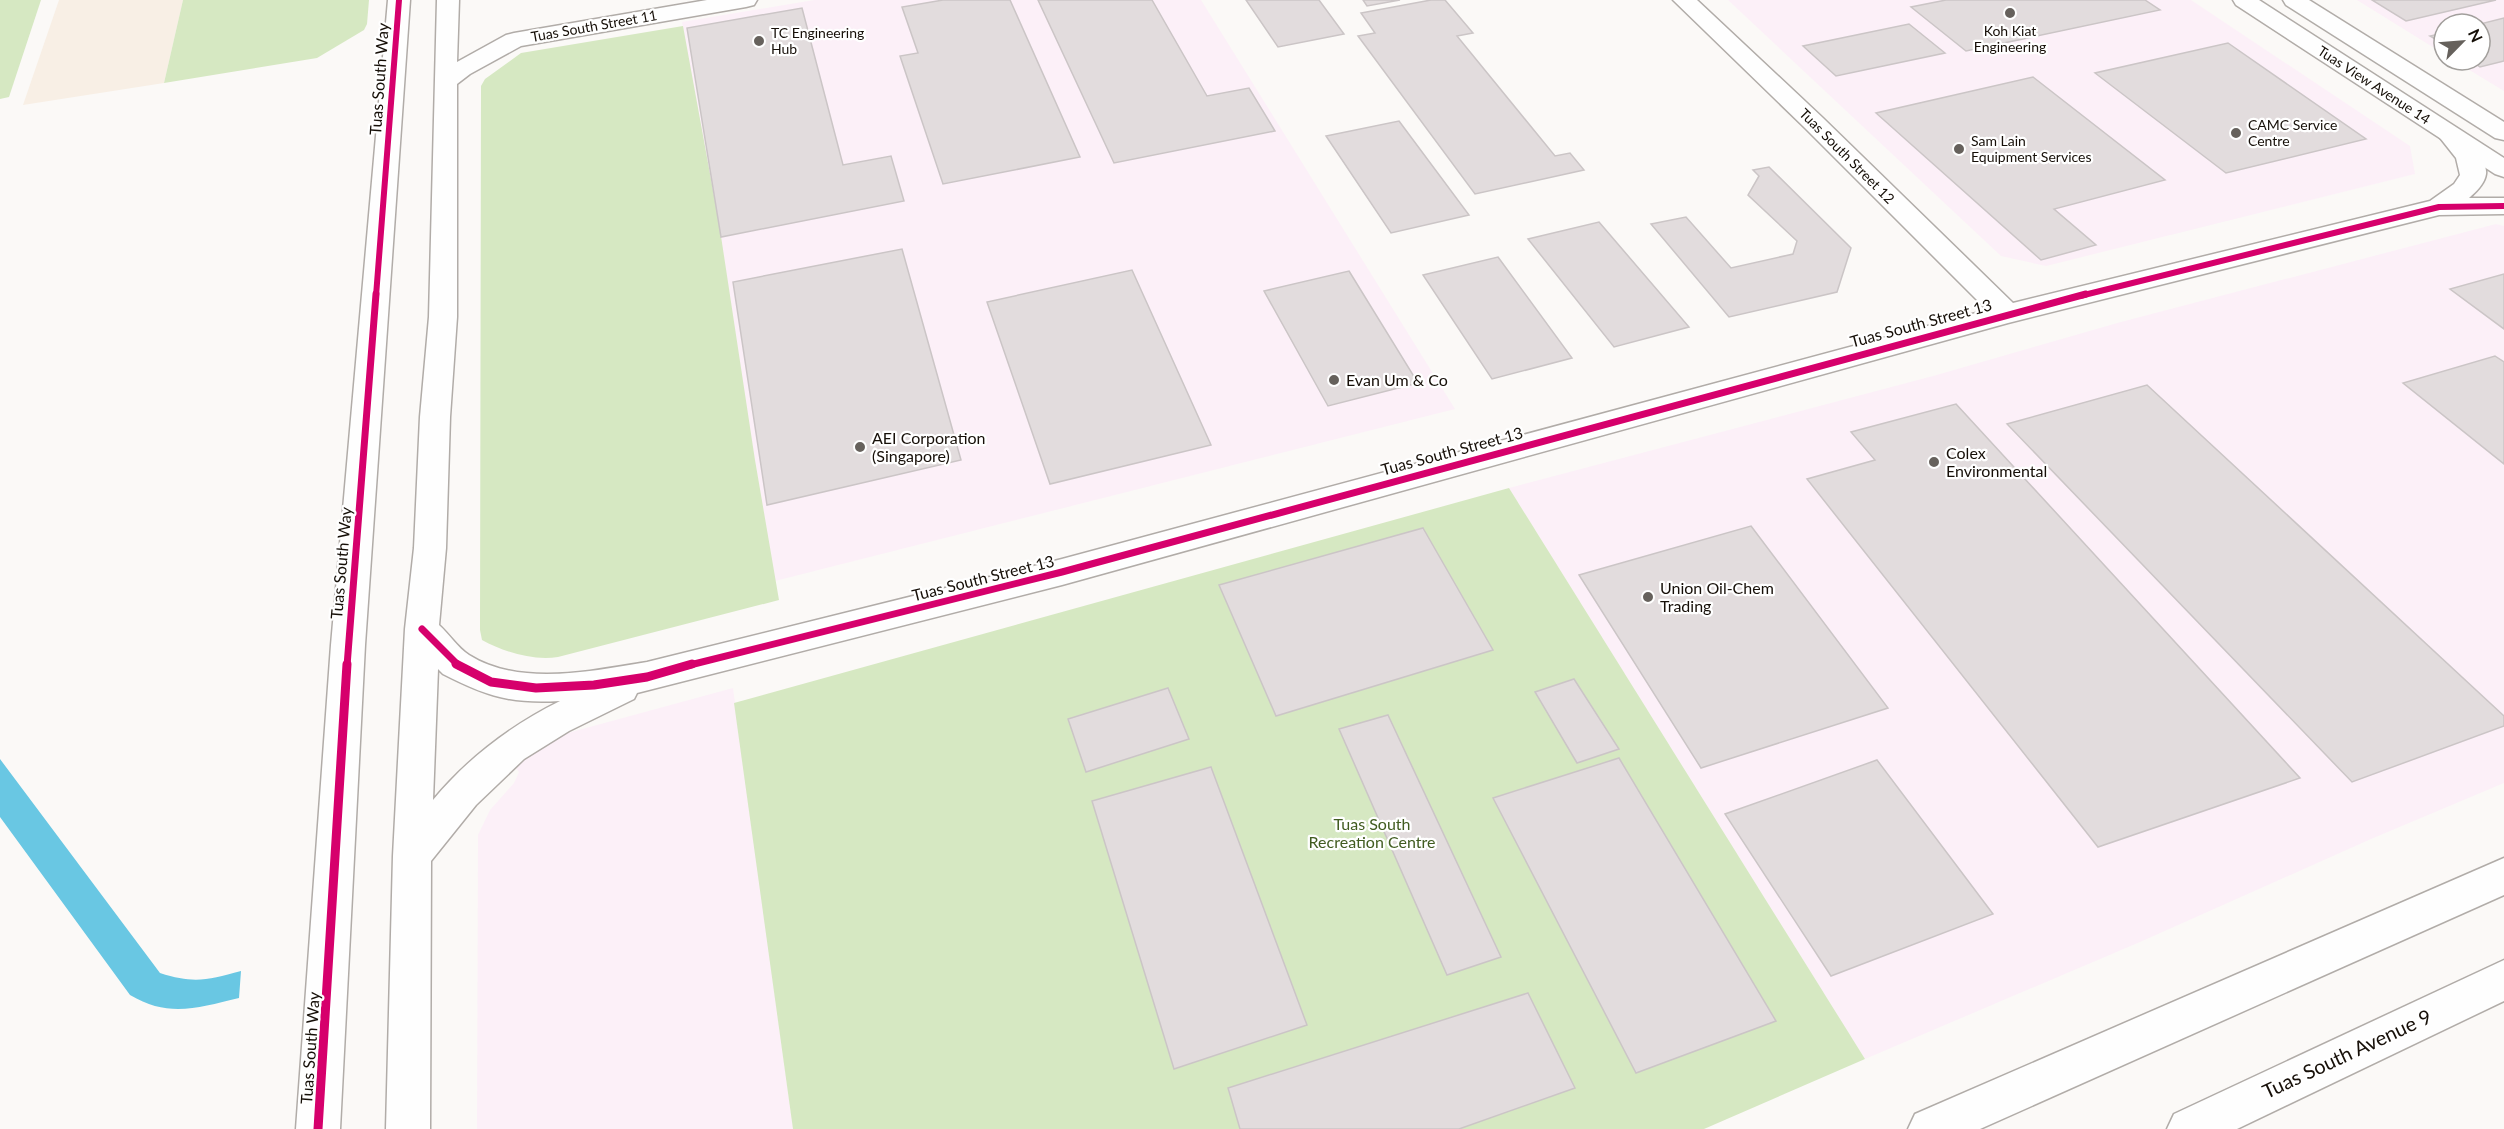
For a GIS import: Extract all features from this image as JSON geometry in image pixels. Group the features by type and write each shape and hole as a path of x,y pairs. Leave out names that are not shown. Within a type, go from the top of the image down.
{"street":[{"name":"Tuas South Way","path":"318,1129 348,645 399,0"},
{"path":"408,1129 412,856 422,629 430,548 435,417 443,317 447,0"},
{"name":"Tuas South Street 11","path":"446,24 462,33 514,40 746,0"},
{"name":"Tuas South Street 12","path":"1684,0 1814,123 2007,314"},
{"name":"Tuas View Avenue 14","path":"2244,0 2504,170"},
{"name":"Tuas View Avenue 14","path":"2294,0 2504,134"},
{"name":"Tuas South Street 11","path":"445,82 462,69 514,40"},
{"name":"Tuas South Street 13","path":"2439,207 2466,189 2474,176 2472,162 2449,134"},
{"name":"Tuas South Street 13","path":"422,629 455,664 491,682 536,688 594,685 647,677 1062,572 2007,314 2439,207 2504,206"},
{"path":"412,856 457,799 494,761 521,740 647,677"},
{"path":"1930,1129 2504,876"},
{"name":"Tuas South Avenue 9","path":"2189,1129 2504,980"}],"shaded area":[{"path":"59,0 183,0 164,83 23,105"},
{"path":"814,0 1201,0 1455,409 775,581 682,22"},
{"path":"1728,0 2191,0 2410,146 2415,174 2046,266 2001,256"},
{"path":"2357,0 2504,0 2504,91 2473,72 2492,72 2492,12 2432,12 2432,47"},
{"path":"2496,224 2504,226 2504,783 1865,1059 1509,488 1933,376 2121,322"},
{"path":"733,688 793,1129 477,1129 478,835 490,810 514,783 519,772 515,767 545,741"}],"green space":[{"path":"0,0 41,0 9,97 0,99"},
{"path":"183,0 369,0 367,24 364,30 317,58 164,83"},
{"path":"683,26 719,223 779,600 558,657 539,658 519,654 482,640 480,630 481,86 485,79 521,53"},
{"name":"Tuas South Recreation Centre","path":"1509,488 1865,1059 1704,1129 793,1129 734,703"}],"water":[{"path":"0,759 160,973 192,980 219,977 241,971 239,998 196,1008 171,1009 158,1007 130,995 0,817"}],"building":[{"path":"943,0 1010,0 1080,157 943,184 900,56 918,53 902,7"},
{"path":"1038,0 1152,0 1207,96 1249,88 1275,131 1114,163"},
{"path":"1246,0 1319,0 1344,34 1278,47"},
{"path":"1363,0 1400,0 1367,6"},
{"path":"1431,0 1445,0 1473,33 1457,36 1555,156 1570,153 1584,170 1475,194 1358,36 1375,33 1361,13"},
{"path":"1946,0 2145,0 2160,10 1966,51 1911,7"},
{"path":"2372,0 2496,0 2445,12 2432,12 2432,15 2406,21"},
{"path":"802,8 843,165 891,156 904,201 721,237 687,28"},
{"path":"2504,18 2504,61 2492,64 2492,21"},
{"path":"1909,24 1945,53 1836,76 1803,46"},
{"path":"2228,43 2366,139 2226,173 2095,73"},
{"path":"2033,77 2165,180 2054,209 2096,245 2041,260 1876,113"},
{"path":"1399,121 1469,215 1391,233 1326,136"},
{"path":"1769,167 1851,248 1837,292 1729,317 1651,224 1686,217 1731,268 1793,254 1797,241 1748,195 1759,176 1753,170"},
{"path":"1599,222 1689,327 1614,347 1528,239"},
{"path":"902,249 961,460 767,505 733,282"},
{"path":"1498,257 1572,358 1492,379 1423,275"},
{"path":"1132,270 1211,445 1050,484 987,302"},
{"path":"1349,271 1418,383 1328,406 1264,291"},
{"path":"2504,274 2504,329 2450,289"},
{"path":"2495,356 2504,362 2504,464 2403,383"},
{"path":"2147,385 2504,716 2504,726 2352,782 2007,424"},
{"path":"1956,404 2300,778 2098,847 1807,479 1875,460 1851,432"},
{"path":"1751,526 1888,708 1701,768 1579,575"},
{"path":"1423,528 1493,650 1276,716 1219,585"},
{"path":"1574,679 1619,749 1577,763 1535,692"},
{"path":"1168,688 1189,739 1086,772 1068,719"},
{"path":"1388,715 1501,957 1447,975 1339,729"},
{"path":"1619,758 1776,1021 1636,1073 1493,798"},
{"path":"1877,760 1993,914 1831,976 1725,814"},
{"path":"1211,767 1307,1025 1174,1069 1092,801"},
{"path":"1528,993 1575,1088 1459,1129 1240,1129 1228,1088"}],"cycle path":[{"path":"318,1129 348,645 399,0"},
{"path":"422,629 455,664 491,682 536,688 594,685 647,677 1062,572 2007,314 2439,207 2504,206"}],"place":[{"name":"Koh Kiat Engineering","path":"2010,13"},
{"name":"TC Engineering Hub","path":"759,41"},
{"name":"CAMC Service Centre","path":"2236,133"},
{"name":"Sam Lain Equipment Services","path":"1959,149"},
{"name":"Evan Um & Co","path":"1334,380"},
{"name":"AEI Corporation (Singapore)","path":"860,447"},
{"name":"Colex Environmental","path":"1934,462"},
{"name":"Union Oil-Chem Trading","path":"1648,597"}]}
